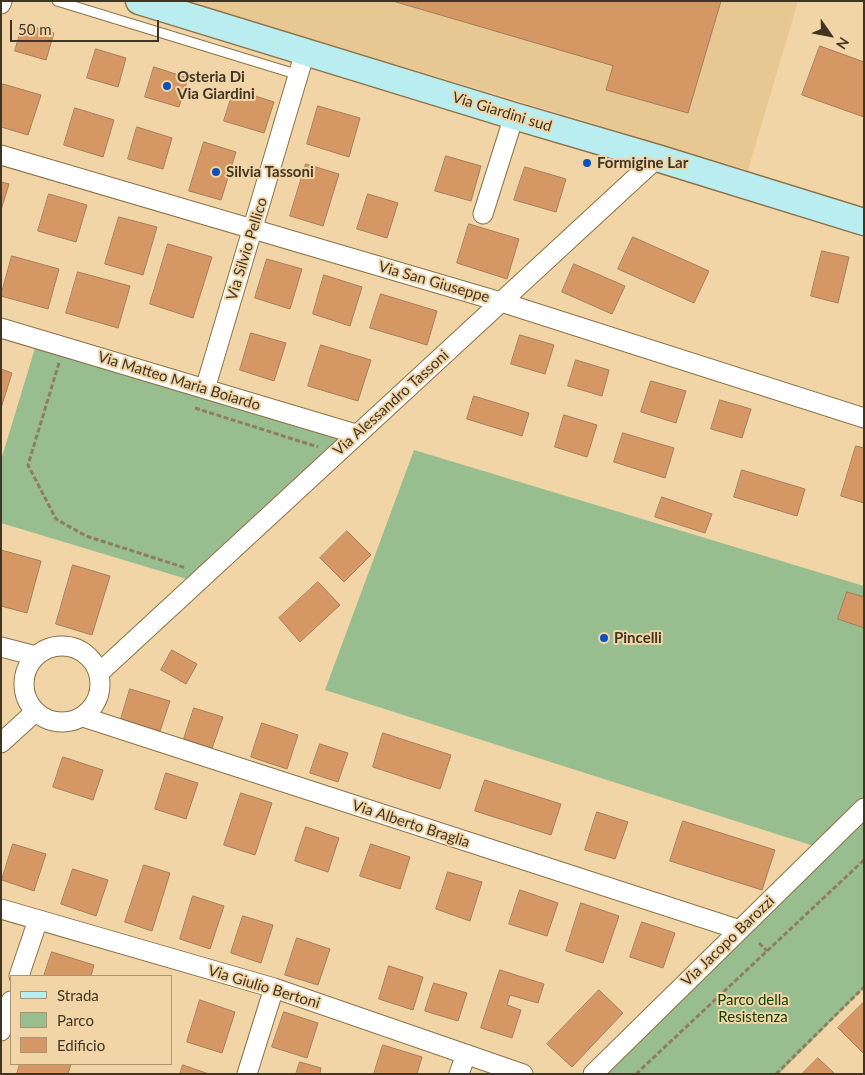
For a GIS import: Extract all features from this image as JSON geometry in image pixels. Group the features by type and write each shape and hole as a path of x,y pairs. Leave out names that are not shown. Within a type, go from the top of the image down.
{"main road":[{"name":"Via Giardini sud","path":"139,1 302,63 514,116 864,222"}],"street":[{"name":"Via Silvio Pellico","path":"205,389 302,63"},
{"path":"483,214 514,116"},
{"name":"Via San Giuseppe","path":"1,155 501,302 864,418"},
{"name":"Via Alessandro Tassoni","path":"95,666 125,648 657,158"},
{"name":"Via Matteo Maria Boiardo","path":"1,328 356,434"},
{"path":"58,646 71,647 82,651 95,666 101,686 98,698 92,709 82,717 71,722 58,723 46,719 35,712 28,702 24,690 24,678 32,661 46,649 58,646"},
{"path":"5,648 32,661"},
{"path":"1,743 35,712"},
{"name":"Via Alberto Braglia","path":"82,717 740,930"},
{"name":"Via Jacopo Barozzi","path":"593,1074 864,808"},
{"name":"Via Giulio Bertoni","path":"1,909 274,988 523,1074"},
{"path":"19,975 38,920"},
{"path":"247,1074 274,988"},
{"path":"1,1031 10,1004"},
{"path":"459,1074 466,1054"}],"lane":[{"path":"57,1 302,63"}],"path":[{"path":"64,347 28,466 56,519 86,536 205,574"},
{"path":"636,1074 864,860"},
{"path":"759,944 767,951"},
{"path":"776,1074 864,987"}],"shaded area":[{"path":"185,1 798,1 748,170"}],"green space":[{"path":"35,348 345,438 190,580 1,523 1,460"},
{"name":"Pincelli","path":"414,450 864,586 864,799 817,847 325,690"},
{"name":"Parco della Resistenza","path":"864,811 864,988 779,1074 595,1074"}],"building":[{"path":"393,1 721,1 688,113 606,90 613,66"},
{"path":"23,24 54,33 46,60 15,51"},
{"path":"820,46 864,62 864,117 802,95"},
{"path":"96,49 126,58 118,87 87,78"},
{"path":"154,67 188,78 179,107 145,97"},
{"path":"3,84 41,95 28,135 1,127 1,90"},
{"path":"234,89 274,102 264,133 224,121"},
{"path":"318,106 360,118 349,157 307,144"},
{"path":"75,108 114,120 103,157 64,145"},
{"path":"137,127 172,138 163,169 128,159"},
{"path":"204,142 236,152 221,200 189,191"},
{"path":"446,156 481,166 471,201 435,191"},
{"path":"306,164 339,174 323,226 290,216"},
{"path":"525,167 566,179 556,212 514,200"},
{"path":"1,182 9,184 1,210"},
{"path":"49,194 87,205 76,242 38,231"},
{"path":"368,194 398,203 387,238 357,229"},
{"path":"119,217 157,227 143,275 105,264"},
{"path":"469,224 519,239 507,279 457,263"},
{"path":"633,237 709,271 694,303 618,269"},
{"path":"168,244 212,257 193,318 150,304"},
{"path":"822,251 849,257 838,303 811,296"},
{"path":"12,256 59,269 48,309 1,296"},
{"path":"267,259 302,269 290,309 255,298"},
{"path":"574,264 625,286 612,314 562,292"},
{"path":"78,272 130,286 118,328 66,313"},
{"path":"324,275 362,287 350,326 313,314"},
{"path":"381,294 437,311 427,345 370,328"},
{"path":"251,333 286,343 274,381 240,370"},
{"path":"520,335 554,345 545,374 511,364"},
{"path":"321,345 371,360 358,401 308,386"},
{"path":"576,360 609,370 602,396 568,386"},
{"path":"1,369 12,373 1,408"},
{"path":"651,381 686,391 676,423 641,412"},
{"path":"474,396 529,413 522,436 467,419"},
{"path":"720,400 751,409 742,438 711,429"},
{"path":"564,415 597,425 587,457 555,447"},
{"path":"623,433 674,448 665,478 614,462"},
{"path":"856,446 864,448 864,503 841,496"},
{"path":"742,470 805,489 797,516 734,497"},
{"path":"662,497 712,514 705,533 655,517"},
{"path":"347,531 371,555 344,582 320,558"},
{"path":"1,550 41,561 27,613 1,606"},
{"path":"73,565 110,576 92,635 56,624"},
{"path":"318,582 340,605 300,642 279,618"},
{"path":"847,592 864,597 864,628 838,619"},
{"path":"172,650 197,664 186,684 161,670"},
{"path":"130,689 170,701 160,731 121,719"},
{"path":"194,708 223,717 212,748 184,739"},
{"path":"262,723 298,735 287,769 251,757"},
{"path":"383,733 451,755 440,789 373,767"},
{"path":"320,744 348,753 338,782 310,773"},
{"path":"63,757 103,770 93,800 53,787"},
{"path":"166,773 198,783 186,819 155,809"},
{"path":"485,780 561,804 551,835 475,811"},
{"path":"241,793 272,803 255,855 224,845"},
{"path":"597,812 628,822 615,859 585,850"},
{"path":"683,821 775,850 762,890 670,861"},
{"path":"306,827 339,838 328,872 295,861"},
{"path":"13,844 46,854 34,891 2,880"},
{"path":"371,844 410,857 400,889 360,876"},
{"path":"144,865 170,873 152,931 125,922"},
{"path":"73,869 108,880 96,916 61,904"},
{"path":"448,872 482,882 470,921 436,909"},
{"path":"520,890 558,903 547,936 509,924"},
{"path":"193,896 224,906 210,949 180,939"},
{"path":"581,903 619,916 603,963 566,951"},
{"path":"243,916 273,925 261,963 231,953"},
{"path":"642,922 675,933 663,968 630,957"},
{"path":"297,938 330,949 318,985 285,975"},
{"path":"52,952 94,965 91,975 44,975"},
{"path":"389,966 423,977 413,1010 379,999"},
{"path":"500,970 544,984 538,1003 510,995 507,1005 521,1010 512,1038 481,1028"},
{"path":"434,983 467,993 458,1021 425,1011"},
{"path":"599,990 623,1013 572,1067 547,1044"},
{"path":"200,1000 235,1012 222,1053 187,1042"},
{"path":"864,1002 864,1054 838,1028"},
{"path":"284,1012 318,1023 307,1058 272,1047"},
{"path":"383,1045 422,1057 417,1074 374,1074"},
{"path":"818,1058 835,1074 802,1074"},
{"path":"300,1062 321,1068 320,1074 296,1074"},
{"path":"20,1065 71,1065 68,1074 17,1074"},
{"path":"183,1065 209,1074 180,1074"}],"place":[{"name":"Osteria Di Via Giardini","path":"167,86"},
{"name":"Formigine Lar","path":"587,163"},
{"name":"Silvia Tassoni","path":"216,172"},
{"name":"Pincelli","path":"604,638"}]}
